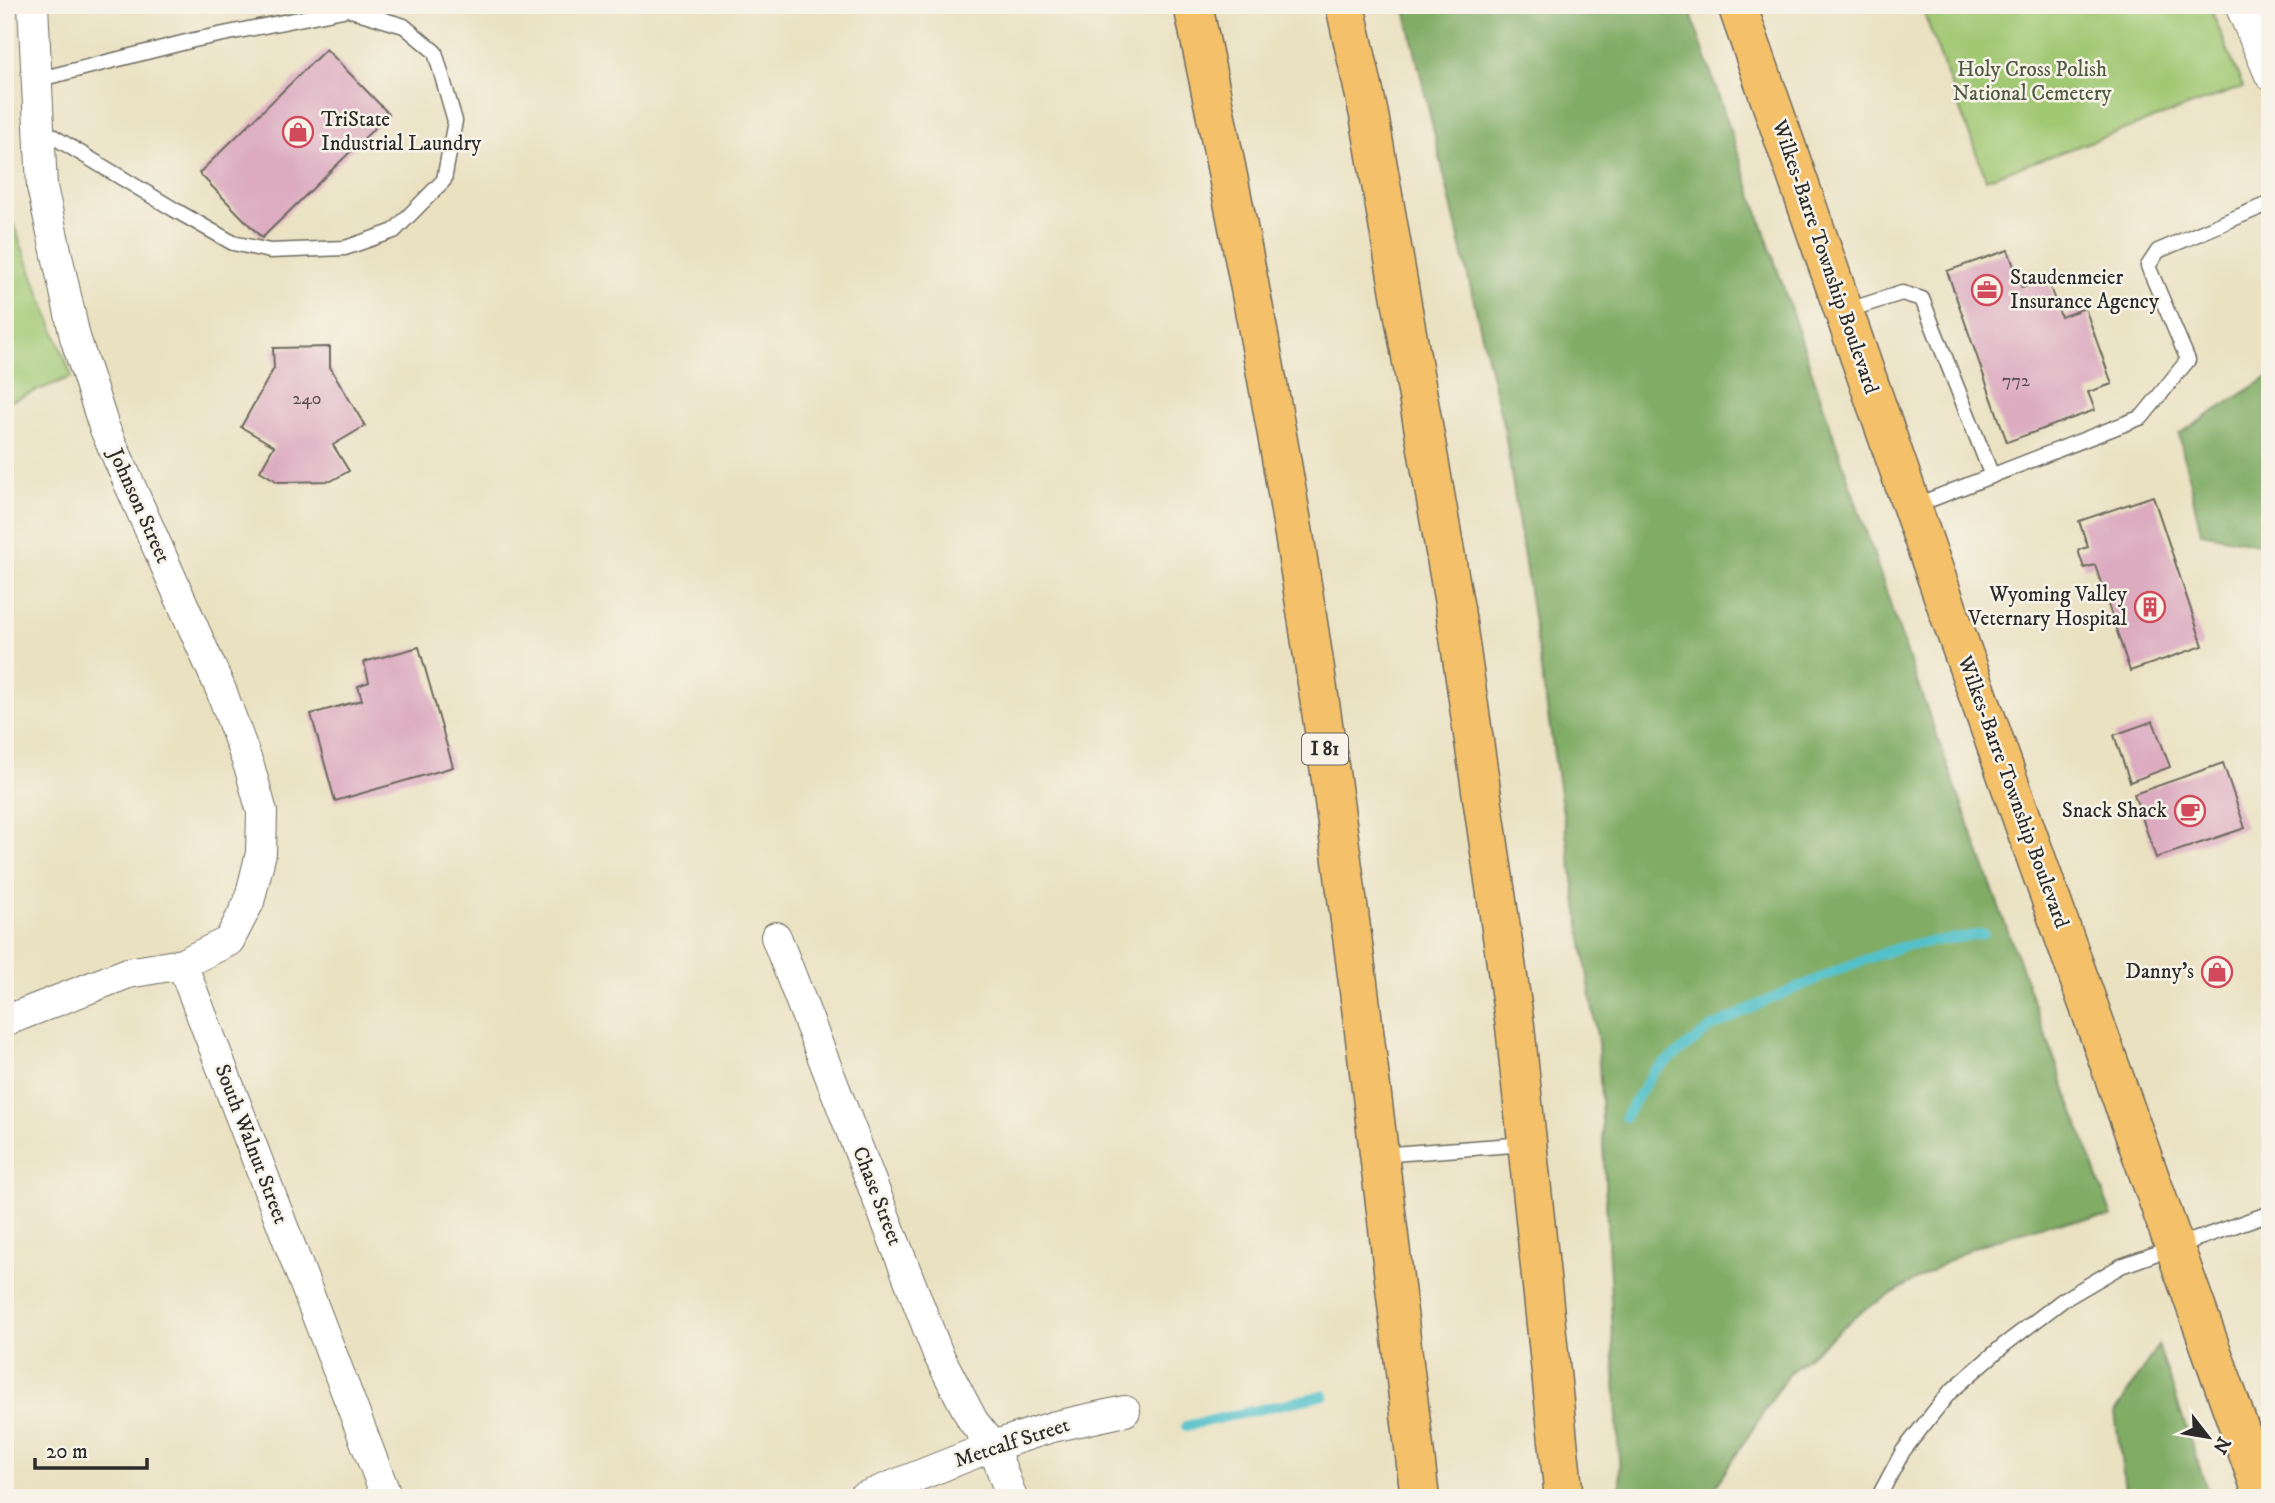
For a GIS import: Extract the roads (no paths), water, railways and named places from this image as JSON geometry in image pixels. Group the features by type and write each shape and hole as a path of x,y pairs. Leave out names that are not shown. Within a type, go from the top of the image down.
{"main road":[{"name":"I 81","path":"1194,5 1300,571 1360,989 1420,1498"},
{"path":"1345,5 1369,115 1455,609 1515,1026 1564,1498"},
{"name":"Wilkes-Barre Township Boulevard","path":"1737,5 2175,1246 2264,1485"}],"street":[{"name":"Johnson Street","path":"33,5 42,187 79,349 104,427 221,690 250,769 262,812 261,853 248,902 229,941 183,964"},
{"path":"2240,5 2270,75"},
{"name":"Chase Street","path":"776,937 938,1354 973,1421 993,1446 1012,1498"},
{"path":"5,1021 128,973 183,964"},
{"name":"South Walnut Street","path":"183,964 387,1498"},
{"name":"Metcalf Street","path":"862,1498 993,1446 1052,1427 1125,1411"}],"lane":[{"path":"36,80 194,40 348,9 404,26 435,52 455,121 444,180 394,231 345,248 270,251 233,243 39,128"},
{"path":"1912,506 2142,417 2188,360 2148,266 2158,251 2270,203"},
{"path":"1845,311 1902,293 1922,299 1992,475"},
{"path":"1379,1155 1528,1144"},
{"path":"1878,1498 1903,1451 1949,1393 2004,1345 2075,1293 2121,1266 2270,1213"}],"waterway":[{"path":"1625,1117 1654,1071 1711,1028 1766,1001 1903,946 1984,934"},
{"path":"1186,1426 1324,1395"}],"place":[{"name":"TriState Industrial Laundry","path":"298,132"},
{"name":"Staudenmeier Insurance Agency","path":"1987,290"},
{"name":"Wyoming Valley Veternary Hospital","path":"2150,607"},
{"name":"Snack Shack","path":"2190,811"},
{"name":"Danny's","path":"2217,972"}],"park label":[{"name":"Holy Cross Polish National Cemetery","path":"2032,82"}]}
